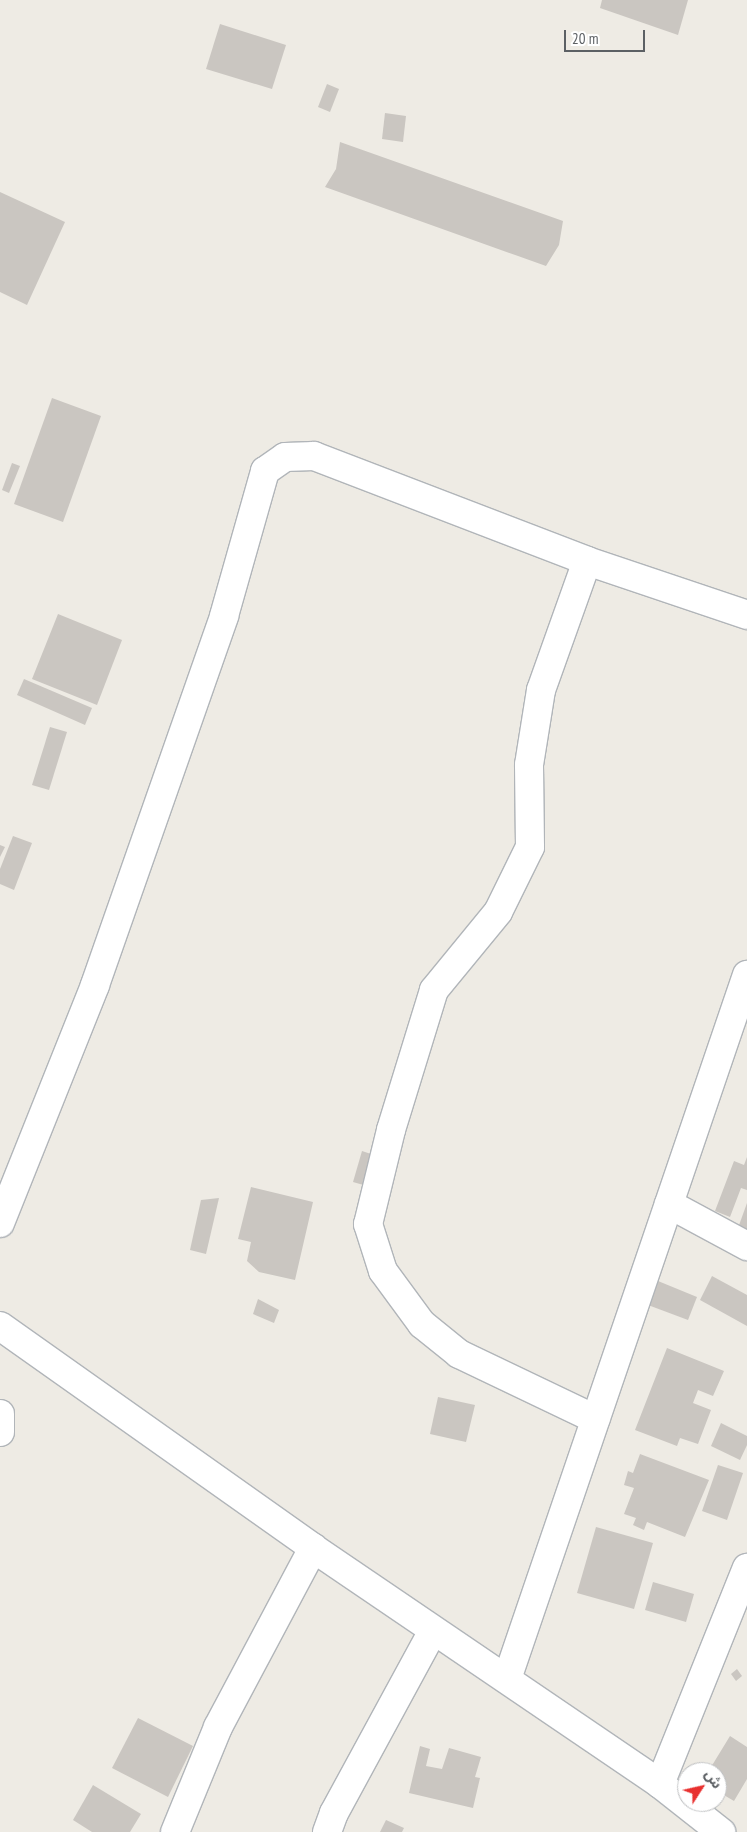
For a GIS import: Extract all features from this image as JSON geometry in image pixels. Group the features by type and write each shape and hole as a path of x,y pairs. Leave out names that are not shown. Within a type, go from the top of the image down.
{"street":[{"path":"0,1223 98,976 224,616 266,471 285,457 314,456 587,561 747,615"},
{"path":"587,561 541,690 529,765 530,847 498,912 434,990 391,1130 368,1224 383,1270 422,1324 459,1354 595,1418"},
{"path":"507,1678 747,975"},
{"path":"669,1204 747,1246"},
{"path":"0,1326 313,1548 433,1631 507,1678 660,1784 720,1832"},
{"path":"0,1414 0,1432"},
{"path":"175,1832 218,1727 313,1548"},
{"path":"660,1784 747,1568"},
{"path":"327,1832 334,1813 433,1631"}],"building":[{"path":"602,0 688,0 678,35 600,8"},
{"path":"220,24 286,45 272,89 206,69"},
{"path":"327,84 339,89 330,112 318,107"},
{"path":"385,113 406,116 403,142 382,139"},
{"path":"340,142 563,221 559,245 546,266 325,187 336,169"},
{"path":"0,192 65,222 27,305 0,292"},
{"path":"52,398 101,416 63,522 14,504"},
{"path":"12,463 20,466 9,493 2,490"},
{"path":"58,614 122,640 97,705 32,679"},
{"path":"24,679 92,708 85,725 17,695"},
{"path":"50,727 67,732 49,790 32,785"},
{"path":"13,836 32,843 14,890 0,884 0,869"},
{"path":"0,845 5,847 0,857"},
{"path":"362,1151 377,1156 367,1186 353,1182"},
{"path":"747,1157 747,1190 741,1188 730,1217 715,1211 734,1161 744,1165"},
{"path":"251,1187 313,1202 295,1280 259,1272 247,1261 251,1242 238,1239"},
{"path":"219,1198 206,1254 190,1250 201,1200"},
{"path":"747,1203 747,1231 738,1228"},
{"path":"712,1276 747,1295 747,1326 700,1300"},
{"path":"658,1281 697,1297 688,1320 648,1305"},
{"path":"258,1299 279,1310 274,1323 253,1314"},
{"path":"667,1348 724,1371 713,1396 698,1390 693,1403 711,1410 698,1444 680,1438 677,1446 635,1430"},
{"path":"438,1397 475,1405 466,1442 430,1434"},
{"path":"721,1423 747,1436 747,1445 740,1460 711,1446"},
{"path":"640,1454 709,1480 685,1537 647,1522 644,1530 633,1525 636,1518 624,1514 634,1488 624,1485 628,1471 633,1473"},
{"path":"718,1465 743,1473 727,1520 702,1511"},
{"path":"596,1527 653,1543 634,1609 577,1593"},
{"path":"653,1582 694,1594 686,1622 645,1610"},
{"path":"737,1669 742,1676 736,1681 731,1674"},
{"path":"138,1718 193,1746 168,1797 112,1768"},
{"path":"730,1736 747,1747 747,1779 734,1801 727,1797 727,1762 714,1762"},
{"path":"420,1746 430,1749 426,1766 442,1769 449,1748 481,1757 475,1777 480,1778 473,1808 409,1793"},
{"path":"93,1785 141,1814 130,1832 92,1832 73,1820"},
{"path":"386,1820 404,1828 402,1832 380,1832"}]}
